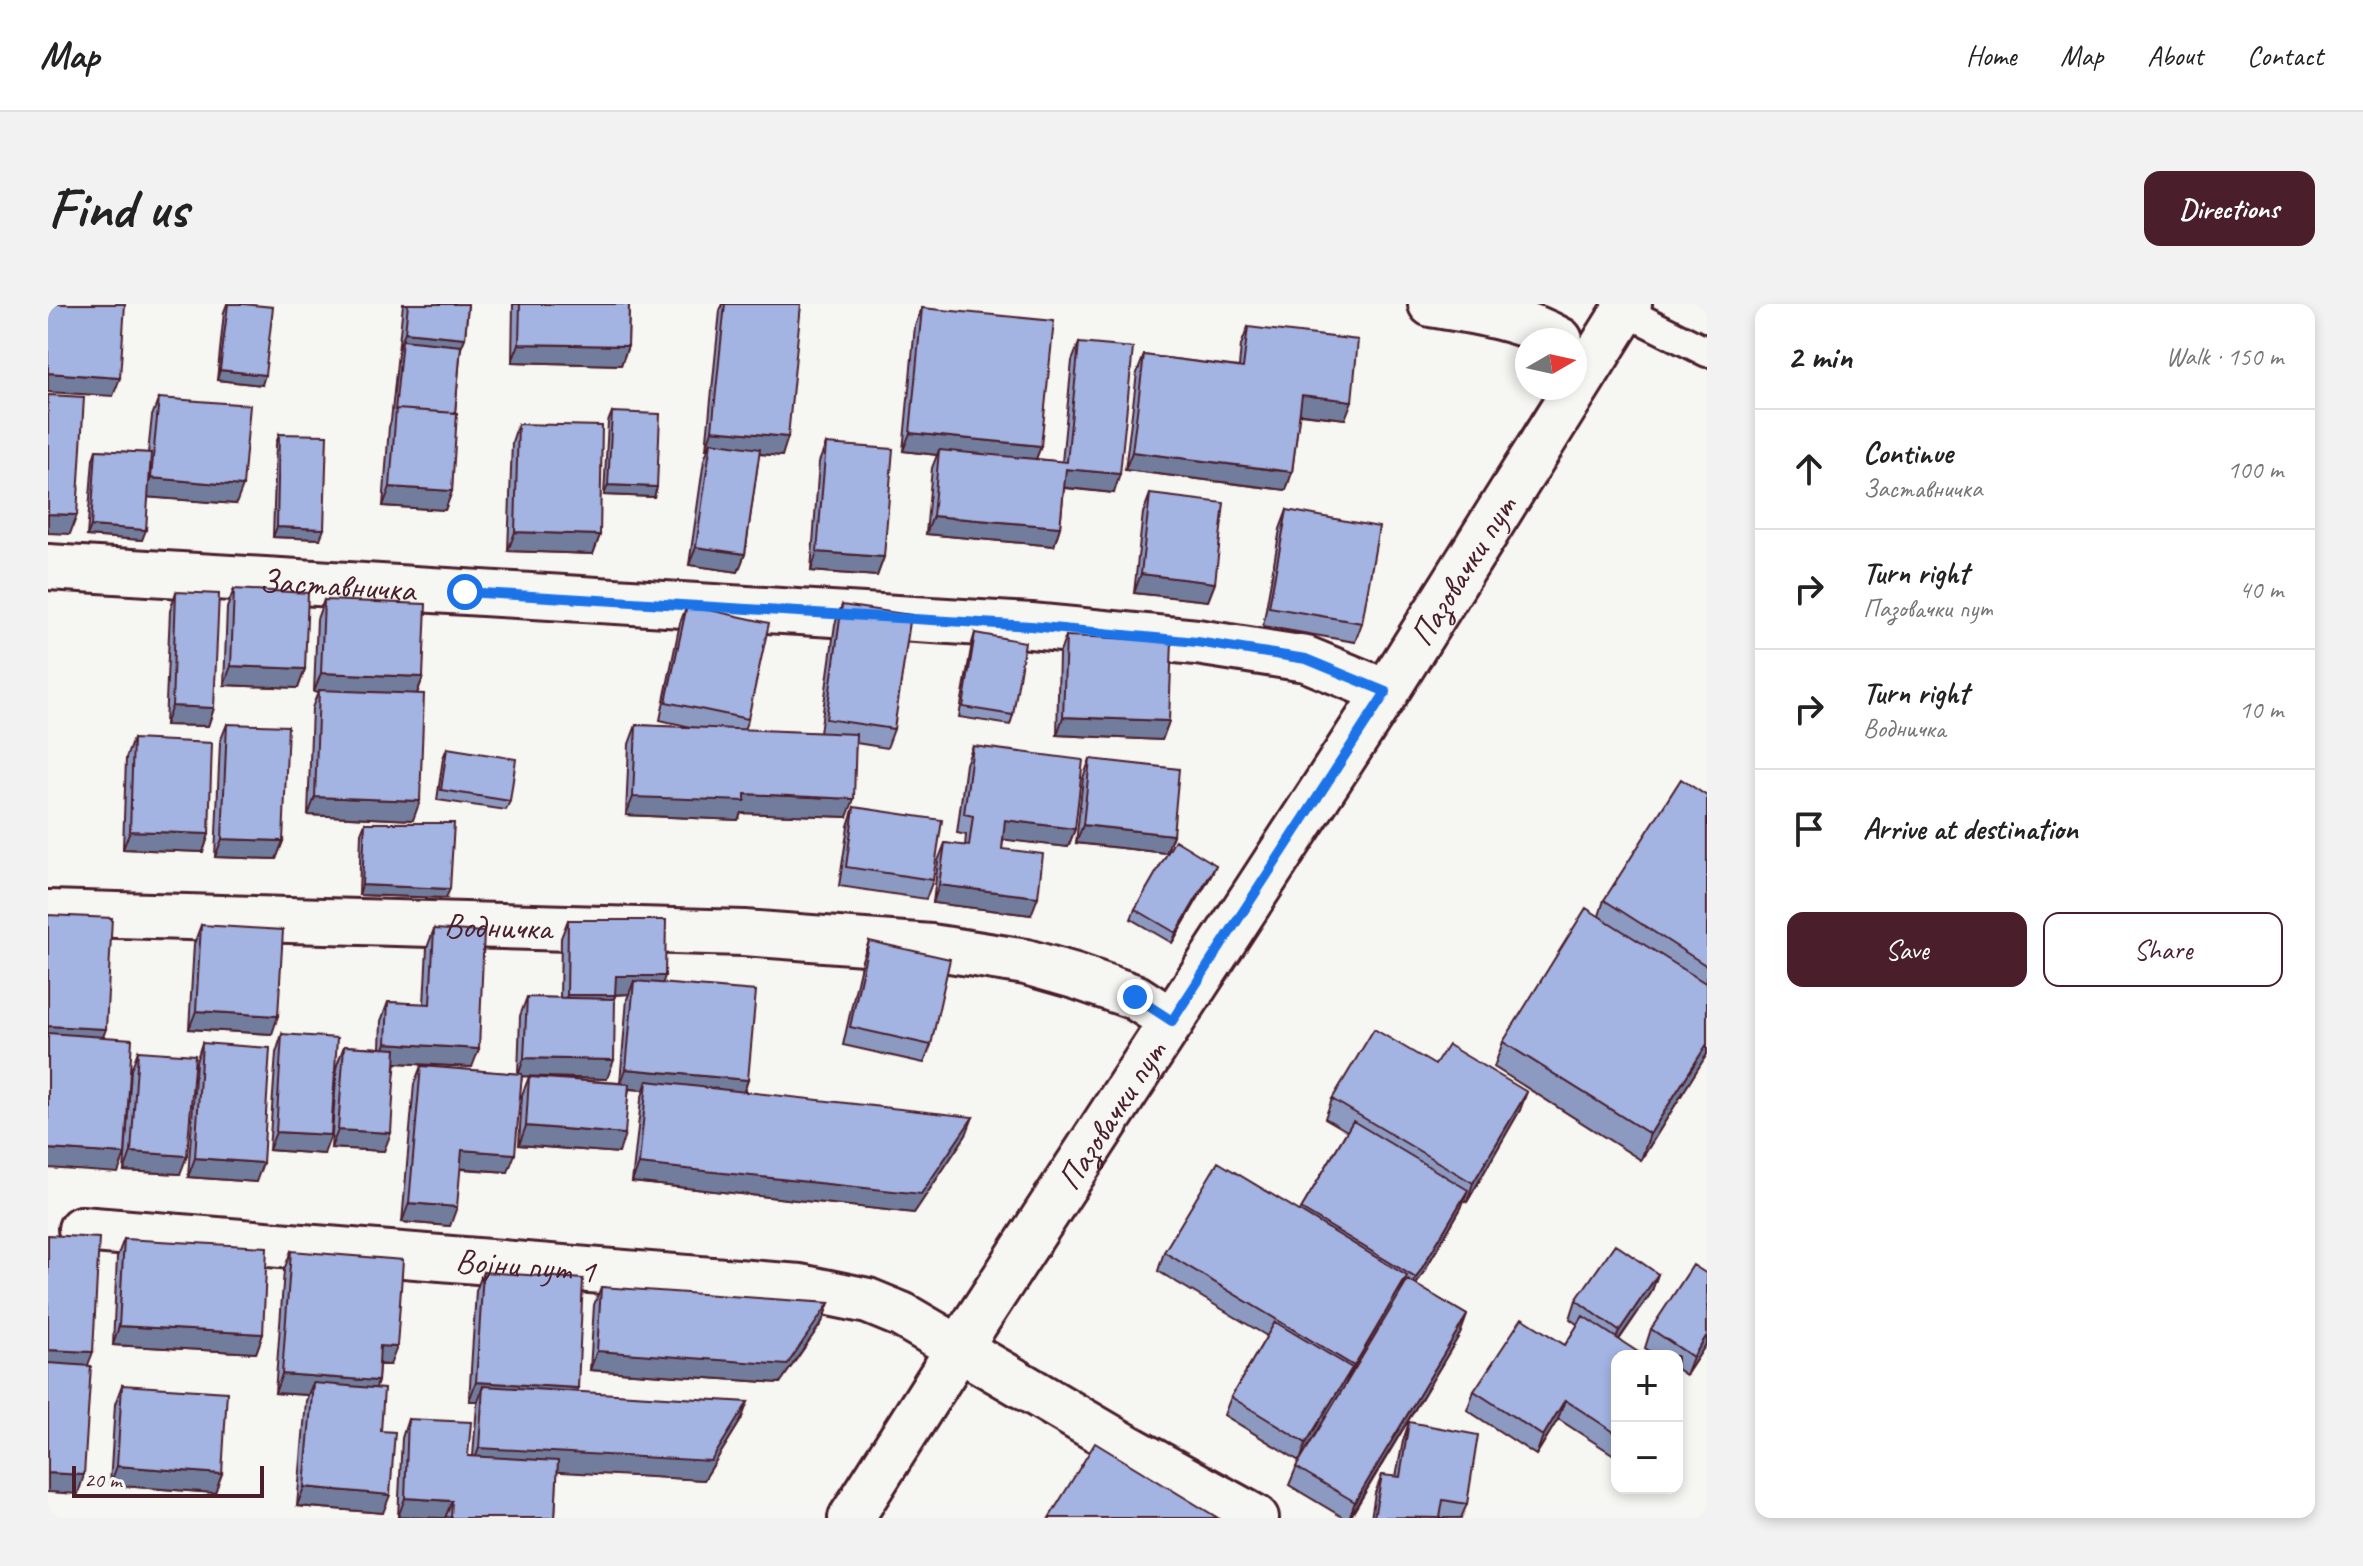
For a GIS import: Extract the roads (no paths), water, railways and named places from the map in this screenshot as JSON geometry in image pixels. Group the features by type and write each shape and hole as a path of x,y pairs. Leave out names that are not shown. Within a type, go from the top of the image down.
{"street":[{"path":"1431,304 1485,313 1534,328"},
{"name":"Пазовачки пут","path":"1587,341 1627,307"},
{"name":"Пазовачки пут","path":"851,1518 1386,692 1548,400"},
{"name":"Заставничка","path":"48,567 1031,626 1182,640 1306,659 1386,692"},
{"name":"Водничка","path":"48,913 744,933 931,947 1026,962 1075,976 1135,997 1172,1021"},
{"name":"Војни пут 1","path":"81,1229 800,1287 868,1301 902,1315 1127,1447 1256,1518"}],"lane":[{"path":"1627,307 1707,352"}]}
